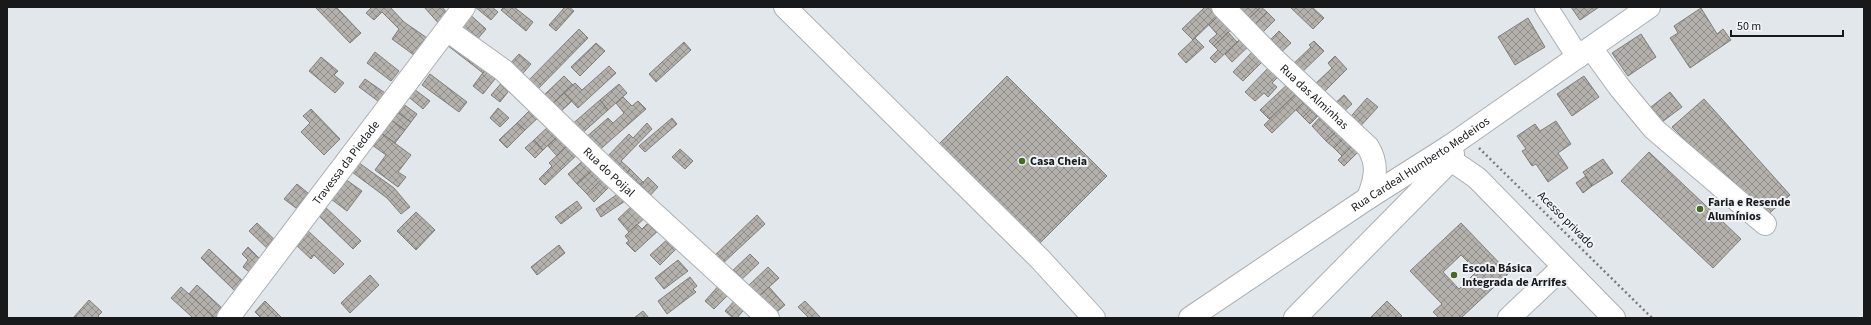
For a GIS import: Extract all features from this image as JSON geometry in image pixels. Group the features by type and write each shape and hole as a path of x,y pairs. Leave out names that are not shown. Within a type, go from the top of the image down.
{"street":[{"name":"Travessa da Piedade","path":"228,318 464,7"},
{"path":"785,7 1040,259 1094,318"},
{"name":"Rua das Alminhas","path":"1223,7 1273,58 1368,147 1373,155 1376,168 1375,180 1368,198"},
{"path":"1546,7 1584,52 1620,88 1654,129 1765,224"},
{"name":"Rua Cardeal Humberto Medeiros","path":"1190,318 1405,174 1456,147 1584,52 1649,7"},
{"name":"Rua do Poijal","path":"447,30 490,59 503,70 612,176 768,318"},
{"path":"1295,318 1422,188 1456,147 1477,178 1614,318"},
{"path":"1405,174 1422,188"},
{"path":"1509,318 1563,267"}],"path":[{"name":"Acesso privado","path":"1456,147 1652,318"}],"building":[{"path":"315,7 336,7 361,33 350,43"},
{"path":"372,7 390,7 404,22 430,40 418,58 392,39 399,29 382,12 374,20 366,13"},
{"path":"424,7 442,7 448,14 441,26"},
{"path":"475,7 492,7 498,12 491,20"},
{"path":"504,7 514,7 533,22 526,31 501,10"},
{"path":"565,7 569,7 574,11 556,31 549,25"},
{"path":"1205,7 1217,7 1222,12 1193,40 1182,29"},
{"path":"1239,7 1261,7 1247,20 1237,10"},
{"path":"1261,7 1267,12 1253,26 1247,20"},
{"path":"1290,7 1312,7 1324,18 1313,29"},
{"path":"1571,7 1599,7 1580,20"},
{"path":"1701,8 1717,34 1723,29 1731,40 1690,68 1670,38 1678,33 1674,26"},
{"path":"1222,12 1235,26 1214,46 1209,41 1217,34 1209,25"},
{"path":"1267,12 1275,20 1261,34 1253,26"},
{"path":"468,13 486,29 475,42 457,26"},
{"path":"1528,18 1545,47 1515,65 1498,37"},
{"path":"579,29 588,38 534,93 525,84"},
{"path":"1279,31 1291,43 1277,56 1266,44"},
{"path":"1228,32 1237,42 1215,63 1210,58 1218,50 1214,46"},
{"path":"1245,34 1253,42 1232,62 1225,54"},
{"path":"1641,34 1656,57 1628,76 1612,53"},
{"path":"1195,38 1204,47 1186,63 1178,54"},
{"path":"1314,41 1324,51 1298,76 1290,67 1311,47 1309,45"},
{"path":"443,42 475,55 469,62"},
{"path":"684,42 691,50 656,82 649,74"},
{"path":"596,43 605,51 580,76 571,67"},
{"path":"1256,48 1266,58 1243,81 1233,72"},
{"path":"375,52 399,71 391,81 367,63"},
{"path":"519,54 531,64 518,79 506,68"},
{"path":"475,55 488,66 483,73 469,62"},
{"path":"1335,56 1347,69 1320,96 1312,87 1332,68 1328,63"},
{"path":"321,57 338,71 334,75 344,83 335,93 309,71"},
{"path":"1272,64 1282,73 1272,83 1277,87 1268,97 1264,93 1255,101 1245,92"},
{"path":"488,66 499,74 483,94 473,86"},
{"path":"609,66 616,73 578,108 564,93 575,83 582,90"},
{"path":"430,74 467,102 459,112 422,85"},
{"path":"564,76 573,85 549,107 541,98"},
{"name":"Casa Cheia","path":"1007,76 1107,176 1038,245 938,145"},
{"path":"1584,76 1599,97 1572,116 1557,94"},
{"path":"365,79 388,95 382,104 359,87"},
{"path":"504,80 512,87 500,102 491,95"},
{"path":"1290,82 1299,91 1269,119 1260,110"},
{"path":"619,84 627,93 608,110 600,100"},
{"path":"410,86 430,101 423,109 404,93"},
{"path":"1299,91 1307,99 1272,133 1264,125"},
{"path":"1670,92 1682,107 1662,122 1651,107"},
{"path":"564,93 572,101 557,115 549,107"},
{"path":"1344,95 1352,104 1339,116 1331,107"},
{"path":"623,97 632,106 638,101 646,109 596,153 584,139 608,118 613,123 624,113 616,103"},
{"path":"1367,98 1378,107 1356,131 1346,122"},
{"path":"1307,99 1314,106 1303,117 1296,110"},
{"path":"1704,99 1790,195 1764,218 1672,127"},
{"path":"600,100 608,110 579,136 570,126"},
{"path":"399,101 417,114 411,122 393,109"},
{"path":"534,106 542,114 525,130 517,123"},
{"path":"1314,106 1321,113 1310,124 1303,117"},
{"path":"498,108 509,118 500,127 490,118"},
{"path":"311,109 340,139 324,155 301,132 310,123 303,116"},
{"path":"393,109 411,122 405,130 387,117"},
{"path":"1323,114 1338,130 1326,141 1312,126"},
{"path":"387,117 405,130 395,143 377,130"},
{"path":"672,118 677,124 645,152 639,146"},
{"path":"1556,121 1571,144 1558,153 1568,168 1548,182 1536,164 1532,166 1522,151 1526,149 1517,136 1535,124 1540,131"},
{"path":"517,123 525,130 507,148 499,140"},
{"path":"552,123 561,133 543,150 534,140"},
{"path":"647,123 652,129 621,161 630,169 621,178 603,161 629,134 633,138"},
{"path":"377,130 411,155 398,172 406,177 398,187 375,170 386,155 368,142"},
{"path":"1338,130 1345,137 1334,148 1326,141"},
{"path":"561,133 571,142 557,156 548,146"},
{"path":"1345,137 1353,145 1342,156 1334,148"},
{"path":"534,140 543,150 535,158 525,148"},
{"path":"571,142 580,152 545,185 539,179 552,166 549,163"},
{"path":"1353,145 1359,151 1344,166 1338,160"},
{"path":"680,149 693,161 685,169 672,157"},
{"path":"1649,152 1741,239 1713,268 1621,181"},
{"path":"587,157 596,167 577,184 568,174"},
{"path":"1603,159 1613,173 1592,186 1583,172"},
{"path":"355,160 394,188 410,207 401,214 387,198 348,169"},
{"path":"596,167 605,176 587,194 577,184"},
{"path":"630,169 644,183 635,191 621,178"},
{"path":"605,176 612,184 594,202 587,194"},
{"path":"1586,176 1592,186 1583,193 1576,183"},
{"path":"648,177 658,187 645,201 635,191"},
{"path":"345,179 362,191 347,211 331,199"},
{"path":"297,184 308,193 296,208 284,199"},
{"path":"622,191 628,199 601,217 596,209"},
{"path":"577,201 582,208 561,224 555,217"},
{"path":"634,204 646,217 629,232 618,219"},
{"path":"323,205 361,241 353,249 316,213"},
{"path":"416,212 435,230 416,250 397,231"},
{"path":"757,215 765,224 719,267 711,259"},
{"path":"651,220 660,229 635,252 626,243 629,241 625,236 637,224 642,229"},
{"path":"257,223 277,242 269,250 249,231"},
{"path":"1461,223 1509,273 1461,318 1439,318 1433,312 1442,304 1410,271","holes":["1461,255 1477,271 1459,289 1443,272"]},
{"path":"307,230 344,264 334,274 314,255 311,259 295,244"},
{"path":"669,238 678,247 660,265 650,255"},
{"path":"559,245 565,253 537,275 531,267"},
{"path":"248,247 263,262 253,275 243,267 248,260 242,254"},
{"path":"209,249 246,284 237,293 201,258"},
{"path":"750,254 759,263 738,283 729,274"},
{"path":"678,260 688,271 664,289 655,278"},
{"path":"768,267 779,278 758,297 748,286"},
{"path":"370,275 379,285 350,313 341,303"},
{"path":"690,277 697,286 693,289 696,292 667,314 658,301"},
{"path":"721,283 731,292 714,309 705,301"},
{"path":"197,285 223,309 215,318 189,294"},
{"path":"181,287 215,318 191,318 192,317 171,298"},
{"path":"769,287 785,305 770,318 754,301"},
{"path":"738,297 747,306 737,318 733,318 725,311"},
{"path":"89,300 102,312 98,316 100,318 73,318"},
{"path":"265,301 282,318 261,318 255,312"},
{"path":"805,301 821,318 809,318 798,307"},
{"path":"1387,301 1402,316 1399,318 1370,318"},
{"path":"643,311 649,318 634,318"}],"place":[{"name":"Casa Cheia","path":"1022,161"},
{"name":"Faria e Resende Alumínios","path":"1700,209"},
{"name":"Escola Básica Integrada de Arrifes","path":"1454,275"}]}
